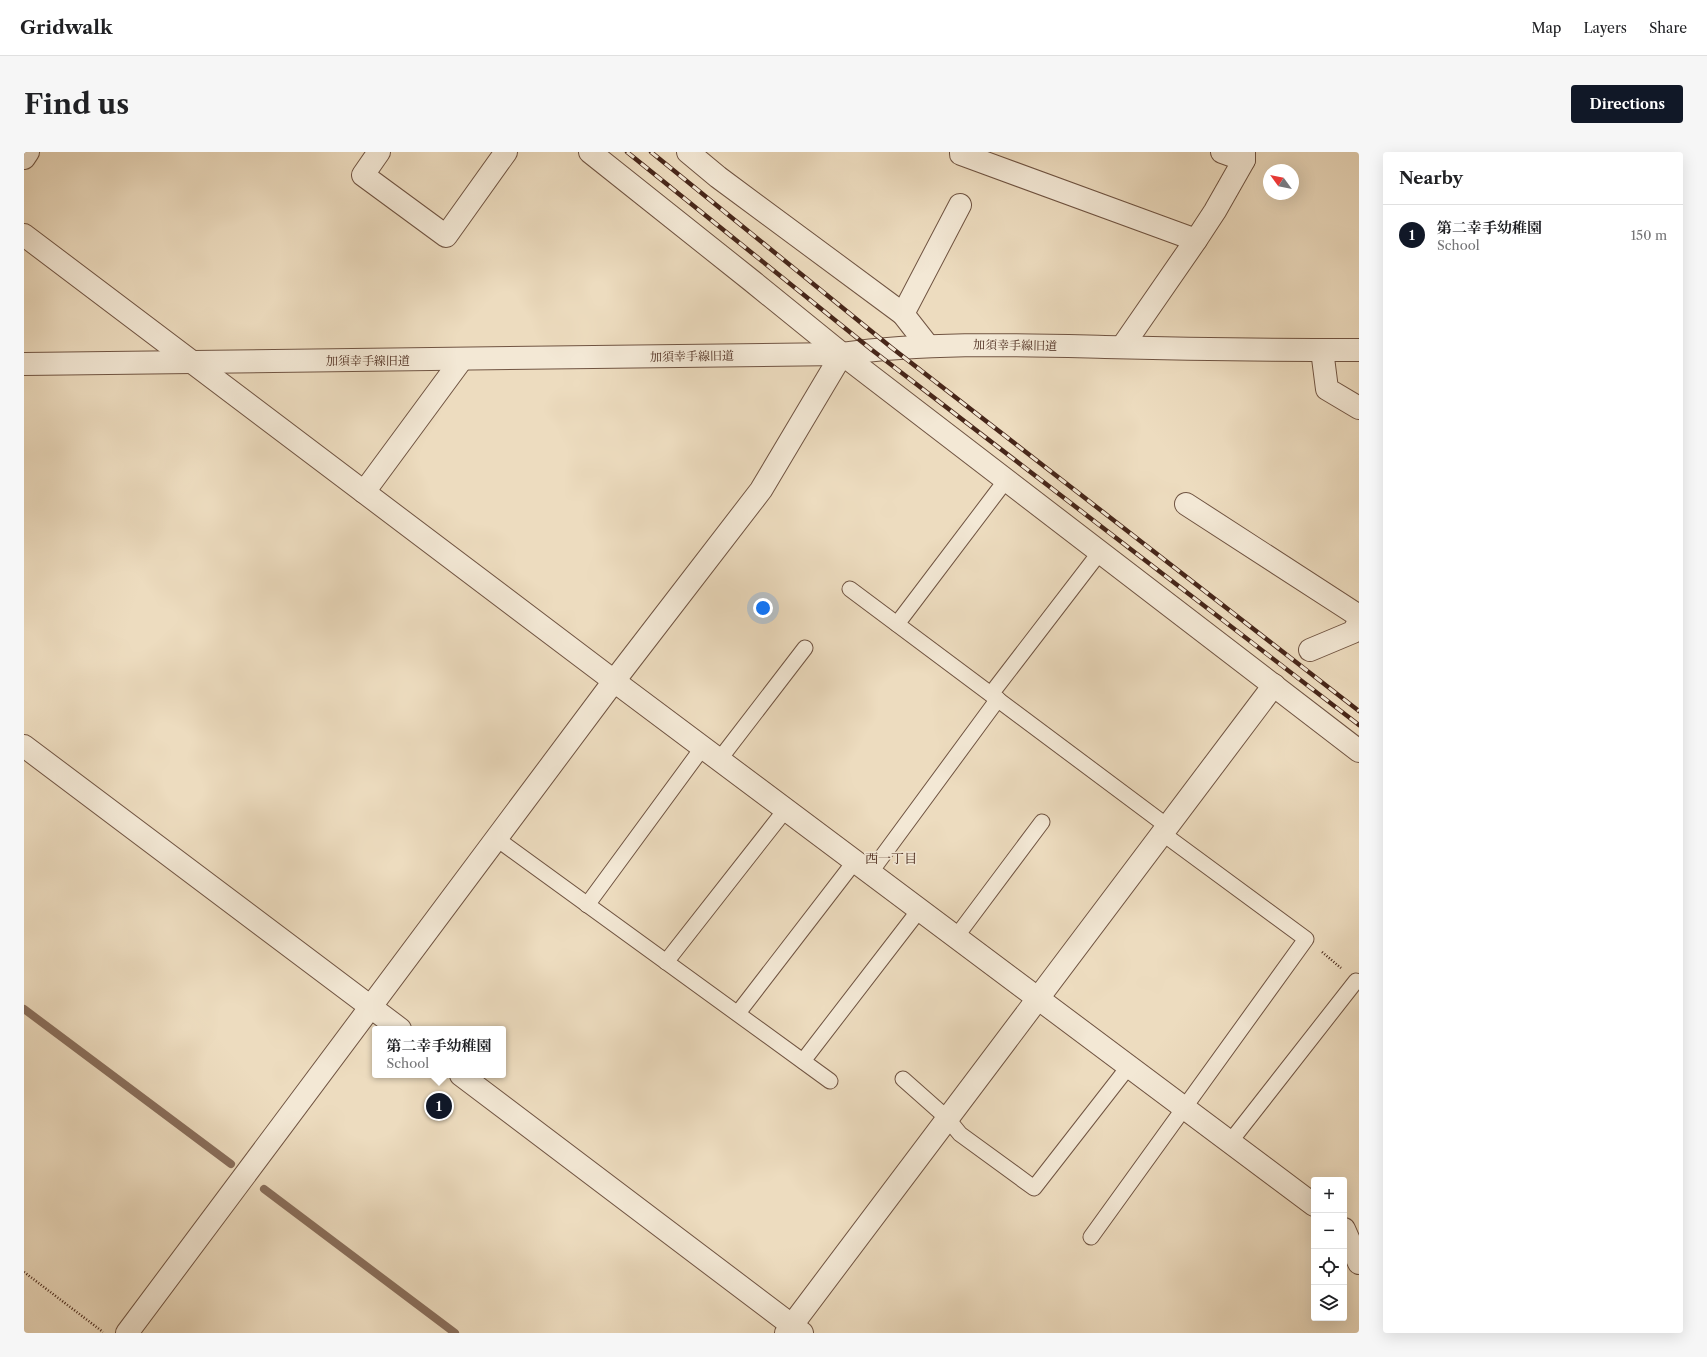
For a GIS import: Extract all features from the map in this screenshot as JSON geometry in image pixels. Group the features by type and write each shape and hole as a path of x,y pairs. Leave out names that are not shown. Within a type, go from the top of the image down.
{"street":[{"path":"24,158 28,152"},
{"path":"379,152 363,175 446,236 506,152"},
{"path":"590,152 842,354 1359,751"},
{"path":"688,152 718,177 903,314 928,346"},
{"path":"961,152 961,154 1196,240"},
{"path":"1122,348 1215,211 1244,156 1222,152"},
{"path":"903,314 960,205"},
{"path":"24,235 614,681 1311,1203"},
{"name":"加須幸手線旧道","path":"24,364 842,354 872,350 980,344 1122,348 1359,350"},
{"path":"1322,350 1327,389 1359,408"},
{"path":"127,1333 372,1007 614,681 761,490 842,354"},
{"path":"364,492 462,359"},
{"path":"1186,504 1359,616"},
{"path":"1310,650 1353,632 1359,622"},
{"path":"465,1078 793,1330 1037,997 1274,685"},
{"path":"24,746 396,1026"},
{"path":"1347,1236 1359,1263"}],"lane":[{"path":"897,624 1006,480"},
{"path":"738,1014 863,867 994,696 1100,552"},
{"path":"850,589 994,696 1306,939 1091,1237"},
{"path":"587,905 711,753 806,648"},
{"path":"666,962 786,810"},
{"path":"956,937 1042,822"},
{"path":"497,839 830,1081"},
{"path":"803,1061 920,909"},
{"path":"1230,1142 1356,981"},
{"path":"903,1079 947,1118 960,1134 1034,1188 1129,1066"}],"path":[{"path":"1306,939 1356,981"},
{"path":"24,1272 104,1333"}],"waterway":[{"path":"24,1009 231,1164"},
{"path":"264,1189 455,1333"}],"railway":[{"path":"627,152 872,350 1359,725"},
{"path":"651,152 892,348 1359,711"}],"place":[{"name":"第二幸手幼稚園","path":"439,1106"}],"district":[{"name":"西一丁目","path":"891,858"}]}
